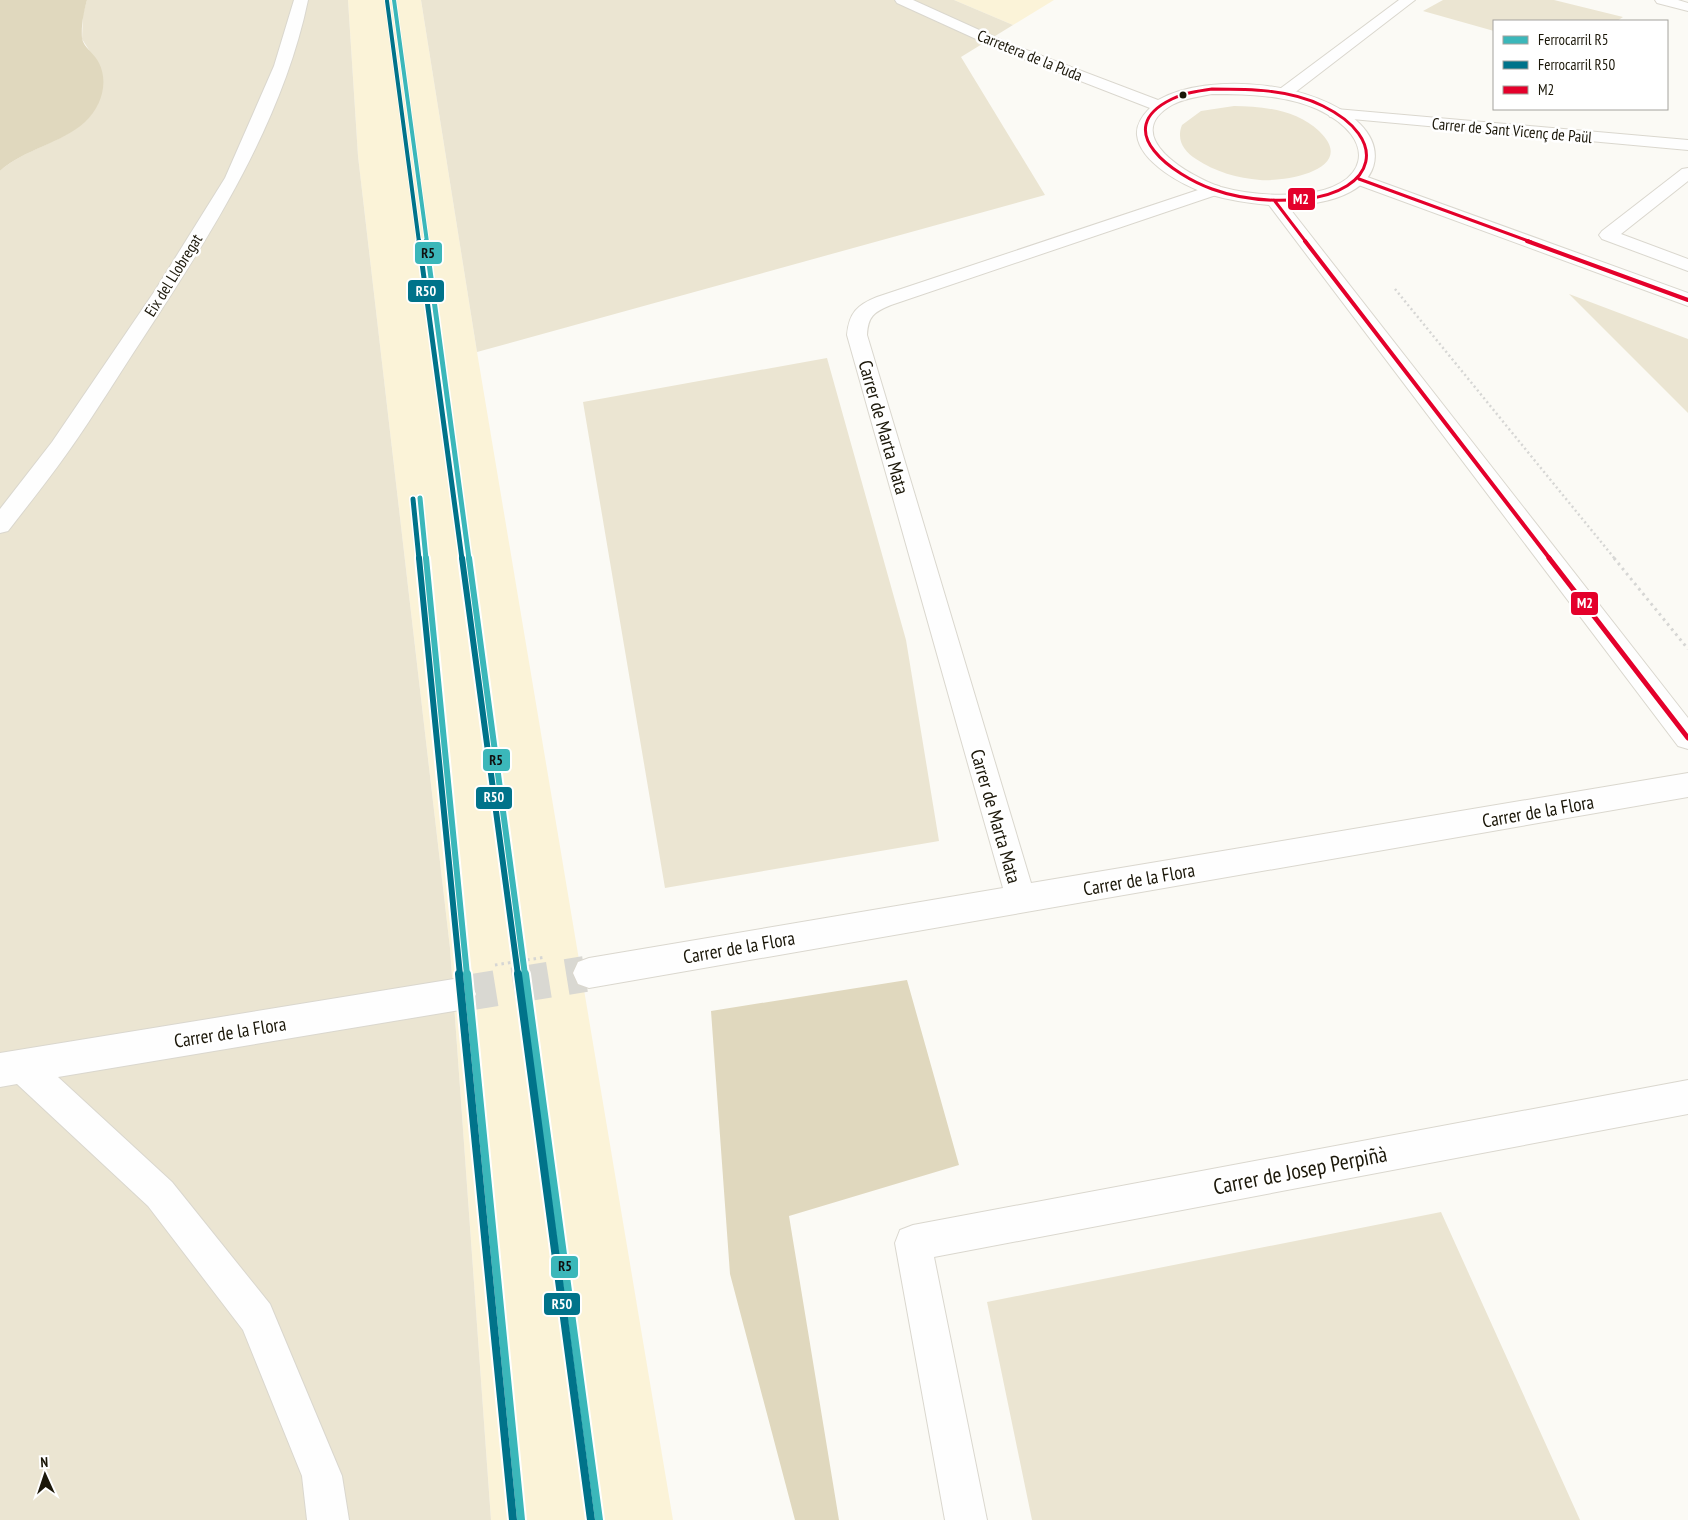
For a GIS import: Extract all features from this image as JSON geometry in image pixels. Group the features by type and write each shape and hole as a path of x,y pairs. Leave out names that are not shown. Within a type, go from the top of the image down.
{"street":[{"name":"Eix del Llobregat","path":"0,525 60,447 164,292 234,178 282,66 296,23 301,0"},
{"name":"Carretera de la Puda","path":"902,0 1004,46 1160,106"},
{"path":"1283,94 1408,0"},
{"path":"1662,0 1688,7"},
{"path":"1212,89 1247,89 1283,94 1311,102 1336,114 1356,129 1368,146 1369,164 1359,179 1338,191 1309,198 1274,200 1243,197 1213,190 1187,179 1164,165 1150,149 1144,133 1148,119 1160,106 1182,95 1212,89"},
{"name":"Carrer de Sant Vicenç de Paül","path":"1336,114 1688,145"},
{"path":"1688,172 1608,235 1688,265"},
{"path":"1359,179 1688,300"},
{"name":"Carrer de Marta Mata","path":"1021,900 857,335 860,314 884,301 1213,190"},
{"path":"1274,200 1688,738"},
{"name":"Carrer de la Flora","path":"589,973 1688,785"},
{"name":"Carrer de la Flora","path":"11,1068 460,994"},
{"path":"11,1068 160,1194 256,1316 322,1476 328,1520"},
{"name":"Carrer de Josep Perpiñà","path":"966,1520 913,1243 1688,1097"}],"path":[{"path":"1392,286 1688,649"}],"shaded area":[{"path":"0,0 87,0 82,23 82,38 99,63 102,71 103,87 99,102 85,122 65,136 20,157 0,171"},
{"path":"87,0 348,0 358,156 450,948 491,1520 0,1520 0,171 20,157 74,130 88,118 98,104 89,50 82,39 83,14"},
{"path":"348,0 421,0 477,352 673,1520 491,1520 450,948 358,156"},
{"path":"421,0 954,0 1013,25 961,57 1045,195 477,352"},
{"path":"954,0 1054,0 1013,25"},
{"path":"1443,0 1554,0 1623,17 1618,20 1493,20 1493,31 1423,11"},
{"path":"1234,106 1267,108 1290,114 1310,124 1319,131 1329,144 1330,155 1325,164 1301,175 1286,179 1260,180 1235,176 1203,164 1182,145 1180,130 1182,125 1201,111"},
{"path":"1569,294 1688,339 1688,413"},
{"path":"827,358 906,640 939,841 665,888 583,402"},
{"path":"907,980 959,1165 789,1216 839,1520 795,1520 730,1274 711,1011"},
{"path":"1441,1212 1580,1520 1032,1520 987,1302"}],"tunnel":[{"path":"577,975 589,973"},
{"path":"460,994 585,974"}],"rail line":[{"name":"R5","path":"394,0 599,1520"},
{"name":"R50","path":"387,1 591,1520"},
{"name":"R5","path":"420,498 521,1520"},
{"name":"R50","path":"413,499 513,1520"}],"transit line":[{"name":"M2","path":"1212,89 1277,92 1323,106 1337,114 1357,131 1367,147 1368,161 1361,174 1348,184 1332,193 1312,198 1291,200 1257,199 1223,193 1201,185 1175,171 1163,161 1146,139 1145,127 1151,115 1170,100 1212,89"},
{"name":"M2","path":"1359,179 1688,300"},
{"name":"M2","path":"1274,200 1688,738"}]}
